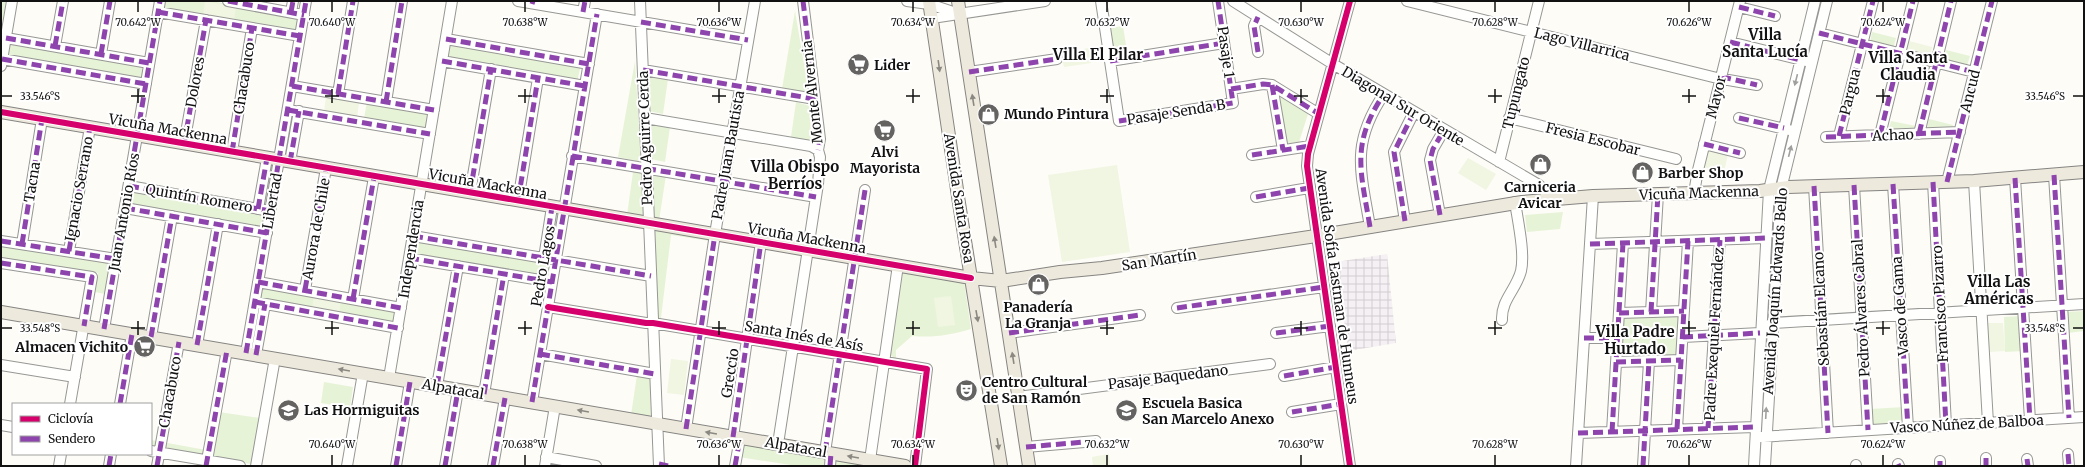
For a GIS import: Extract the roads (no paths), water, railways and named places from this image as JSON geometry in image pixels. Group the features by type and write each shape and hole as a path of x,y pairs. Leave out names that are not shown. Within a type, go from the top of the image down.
{"main road":[{"name":"Avenida Santa Rosa","path":"958,1 1029,466"},
{"name":"Avenida Santa Rosa","path":"932,2 932,18 971,278 1002,466"},
{"name":"Vicuña Mackenna","path":"1,112 971,278 1001,281"},
{"name":"Vicuña Mackenna","path":"1316,236 1515,202 1550,199 1814,186 1974,181 2084,172"},
{"name":"San Martín","path":"1001,281 1060,272 1102,268 1316,236"},
{"name":"Alpatacal","path":"1,312 905,466"}],"street":[{"path":"12,1 2,62 146,84"},
{"path":"55,46 63,1"},
{"path":"101,54 110,1"},
{"name":"Juan Antonio Ríos","path":"104,329 160,1"},
{"path":"228,1 304,14"},
{"path":"291,12 293,1"},
{"name":"Libertad","path":"251,354 260,303 258,282 306,1"},
{"path":"338,94 353,1"},
{"path":"386,102 402,1"},
{"name":"Independencia","path":"389,378 452,1"},
{"path":"518,1 533,2 748,40"},
{"path":"583,12 585,1"},
{"name":"Pedro Aguirre Cerda","path":"640,1 657,424 662,466"},
{"name":"Padre Juan Bautista","path":"686,428 715,234 754,1"},
{"name":"Monte Alvernia","path":"778,444 816,196 820,160 818,150 820,142 802,1"},
{"path":"907,1 932,2 960,14"},
{"path":"932,18 1045,1"},
{"path":"1101,1 1110,61 1224,43"},
{"name":"Pasaje 1","path":"1218,1 1233,103"},
{"name":"Diagonal Sur Oriente","path":"1233,1 1333,64 1542,188 1550,199"},
{"name":"Avenida Sofía Eastman de Hunneus","path":"1350,1 1310,146 1307,166 1350,466"},
{"name":"Lago Villarrica","path":"1408,1 1721,79 1727,78 1757,85"},
{"name":"Tupungato","path":"1499,162 1539,1"},
{"name":"Avenida Joaquín Edwards Bello","path":"1754,466 1754,432 1766,238 1784,128 1815,1"},
{"name":"Avenida Joaquín Edwards Bello","path":"1764,466 1772,323 1775,189 1795,131 1827,1"},
{"name":"Pargua","path":"1839,136 1873,1"},
{"path":"1880,135 1913,1"},
{"path":"1919,134 1951,1"},
{"name":"Ancud","path":"1948,182 1990,1"},
{"path":"1740,4 1774,16"},
{"name":"Mayor","path":"1694,193 1704,144 1740,4"},
{"path":"158,12 300,36"},
{"name":"Pedro Lagos","path":"544,258 572,156 597,14"},
{"path":"1258,17 1254,26 1258,52"},
{"name":"Dolores","path":"184,144 206,20"},
{"name":"Chacabuco","path":"232,152 252,28"},
{"path":"1819,33 1974,72"},
{"path":"6,38 149,63"},
{"path":"446,39 588,64"},
{"path":"1730,42 1812,63"},
{"path":"969,72 1057,59"},
{"path":"442,61 585,86"},
{"name":"Pasaje Senda B","path":"1110,61 1119,120 1233,103"},
{"path":"470,193 491,69"},
{"path":"643,70 815,99"},
{"path":"518,201 538,78"},
{"path":"1231,90 1263,84 1272,85 1319,114"},
{"path":"1272,85 1283,150"},
{"path":"292,86 434,110"},
{"path":"1370,227 1360,154 1371,115 1384,94"},
{"path":"288,110 430,134"},
{"name":"Libertad","path":"258,209 298,112"},
{"path":"1405,221 1394,152 1414,112"},
{"path":"644,118 811,146 818,150"},
{"name":"Fresia Escobar","path":"1509,118 1676,159"},
{"path":"1738,118 1795,131"},
{"name":"Tacna","path":"22,244 42,119"},
{"name":"Ignacio Serrano","path":"69,251 90,128"},
{"path":"1440,215 1430,160 1433,149 1444,130"},
{"name":"Achao","path":"1826,137 1960,132"},
{"path":"1704,144 1740,153"},
{"path":"1252,155 1310,146"},
{"path":"572,156 816,196"},
{"name":"Aurora de Chile","path":"305,290 326,168"},
{"path":"2054,174 2069,418"},
{"path":"353,299 374,177"},
{"path":"2014,178 2030,420"},
{"path":"1974,181 1988,423"},
{"name":"Francisco Pizarro","path":"1933,182 1946,425"},
{"name":"Vasco de Gama","path":"1893,184 1908,428"},
{"name":"Pedro Álvares Cabral","path":"1854,185 1868,430"},
{"name":"Quintín Romero","path":"129,186 270,211"},
{"name":"Sebastián Elcano","path":"1814,186 1828,433"},
{"path":"1256,197 1309,188"},
{"path":"830,466 828,453 839,354 853,258 865,190"},
{"path":"1651,312 1658,194"},
{"path":"1576,466 1593,196"},
{"path":"1502,320 1504,304 1517,281 1522,266 1515,202"},
{"name":"Quintín Romero","path":"125,208 266,233"},
{"name":"Pedro Lagos","path":"532,402 556,260 558,208"},
{"path":"151,337 172,216"},
{"name":"Chacabuco","path":"197,345 218,224"},
{"path":"413,236 651,276"},
{"path":"1590,244 1766,238"},
{"name":"Padre Exequiel Fernández","path":"1708,428 1720,240"},
{"path":"1,241 116,259"},
{"path":"1677,430 1688,241"},
{"name":"Greccio","path":"735,466 736,437 747,339 761,242"},
{"path":"1612,432 1623,243"},
{"path":"409,258 552,282"},
{"name":"Juan Antonio Ríos","path":"1,263 92,277 70,403"},
{"path":"870,460 898,265"},
{"path":"437,386 458,266"},
{"path":"484,394 504,274"},
{"path":"258,282 401,308"},
{"path":"1177,308 1324,287"},
{"path":"260,303 398,328"},
{"path":"1683,337 1760,333 1772,323 2084,304"},
{"name":"Santa Inés de Asís","path":"548,307 928,369 915,466"},
{"path":"1619,313 1684,311"},
{"path":"1009,333 1140,315"},
{"path":"1276,333 1330,326"},
{"path":"120,403 132,334"},
{"path":"1584,338 1618,338"},
{"name":"Chacabuco","path":"157,466 155,451 178,342"},
{"path":"207,463 227,350"},
{"path":"540,354 655,374"},
{"path":"256,466 275,358"},
{"path":"1616,362 1681,360"},
{"path":"1643,466 1649,361"},
{"name":"Pasaje Baquedano","path":"1018,397 1270,364"},
{"path":"1,365 75,377"},
{"path":"1284,376 1336,367"},
{"path":"346,466 362,373"},
{"path":"396,466 410,382"},
{"path":"445,466 458,390"},
{"path":"493,466 505,398"},
{"path":"1292,412 1341,404"},
{"path":"555,406 546,462 596,466"},
{"name":"Vasco Núñez de Balboa","path":"1578,433 1708,428 1754,432 1765,436 2084,417"},
{"path":"1,425 12,427"},
{"path":"1026,447 1096,441"},
{"path":"155,451 207,463 240,466"},
{"path":"2068,454 2069,466"},
{"path":"59,466 61,455"},
{"path":"109,466 111,455"}],"place":[{"name":"Lider","path":"858,65"},
{"name":"Mundo Pintura","path":"988,114"},
{"name":"Alvi Mayorista","path":"885,130"},
{"name":"Carniceria Avicar","path":"1540,165"},
{"name":"Barber Shop","path":"1642,173"},
{"name":"Panadería La Granja","path":"1038,285"},
{"name":"Almacen Vichito","path":"144,347"},
{"name":"Centro Cultural de San Ramón","path":"967,390"},
{"name":"Las Hormiguitas","path":"288,410"},
{"name":"Escuela Basica San Marcelo Anexo","path":"1127,411"}],"district":[{"name":"Villa Santa Lucía","path":"1765,42"},
{"name":"Villa El Pilar","path":"1098,54"},
{"name":"Villa Santa Claudia","path":"1908,66"},
{"name":"Villa Obispo Berríos","path":"795,174"},
{"name":"Villa Las Américas","path":"1999,290"},
{"name":"Villa Padre Hurtado","path":"1635,340"}]}
